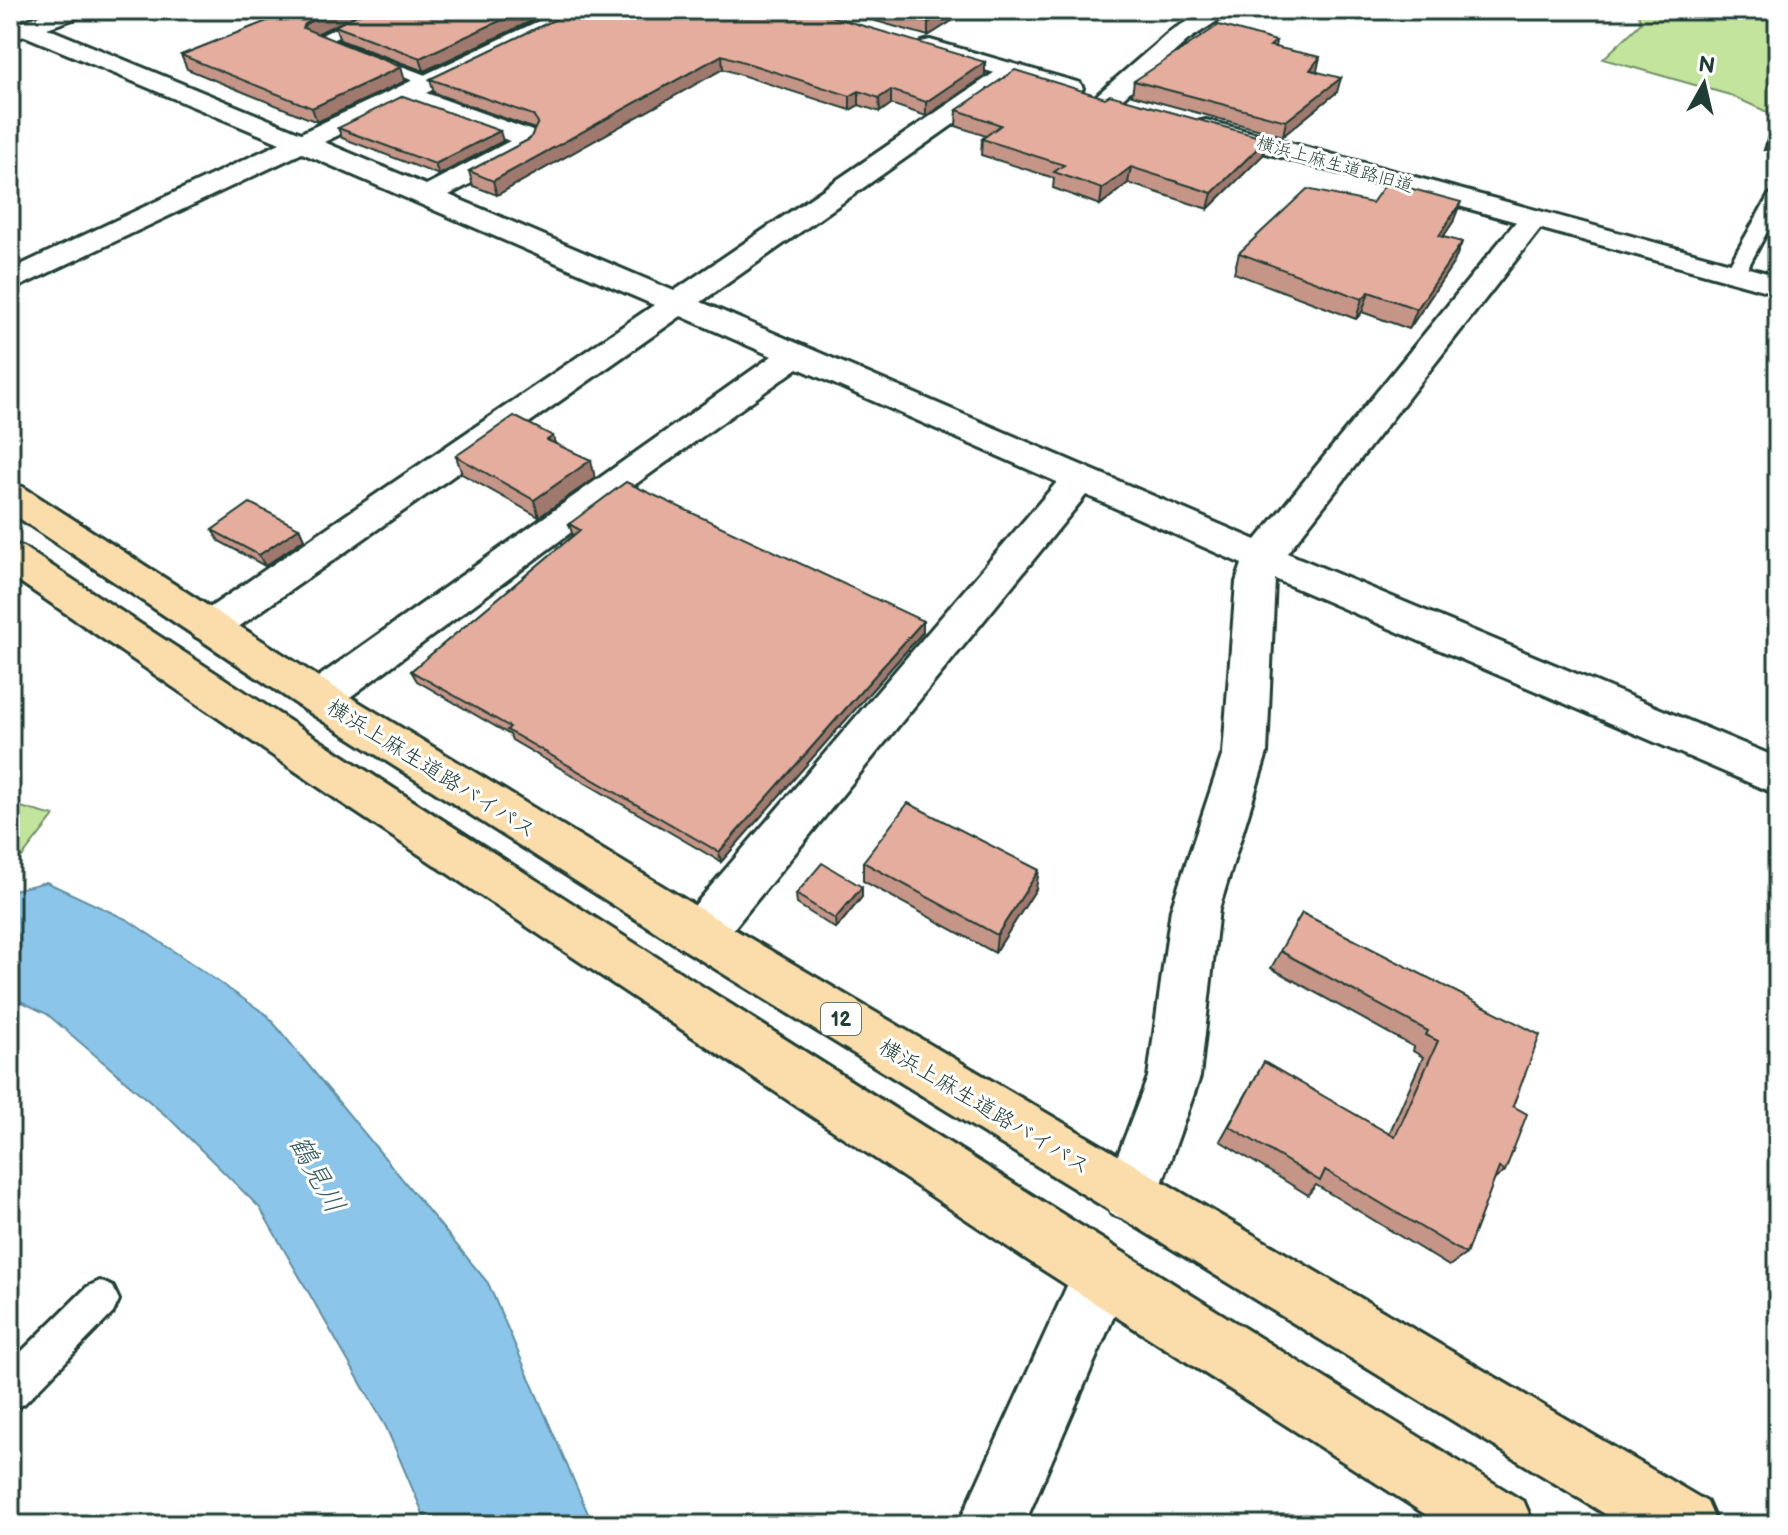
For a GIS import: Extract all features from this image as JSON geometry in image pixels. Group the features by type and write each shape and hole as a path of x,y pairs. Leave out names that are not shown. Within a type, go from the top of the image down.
{"main road":[{"name":"横浜上麻生道路バイパス","path":"10,495 319,698 700,934 1684,1525"},
{"path":"10,556 352,786 1103,1274 1501,1525"}],"street":[{"path":"18,31 77,10"},
{"path":"10,282 580,10"},
{"path":"1107,99 1180,35 1223,10"},
{"path":"18,31 303,144 679,302 1438,636 1778,777"},
{"path":"907,40 1137,108"},
{"path":"210,627 1013,71"},
{"path":"418,88 526,138 523,145 427,196"},
{"name":"横浜上麻生道路旧道","path":"1182,121 1778,285"},
{"path":"1131,1194 1174,1077 1195,909 1245,753 1255,582 1263,558 1533,219"},
{"path":"319,698 620,478 797,354"},
{"path":"700,934 1080,478"},
{"path":"991,1525 1103,1274"}],"lane":[{"path":"386,10 319,40 418,88"},
{"path":"1736,271 1778,195"},
{"path":"10,1390 100,1300"}],"green space":[{"path":"1637,10 1778,10 1778,117 1730,95 1603,59 1641,23"},
{"path":"10,804 54,816 22,857 10,855"}],"water":[{"name":"鶴見川","path":"46,882 128,920 267,1015 488,1283 593,1525 428,1525 386,1427 260,1208 171,1120 47,1014 10,996 10,891"}],"building":[{"path":"295,10 334,10 305,24 303,28 401,67 312,108 181,55"},
{"path":"367,10 523,10 420,58 335,26"},
{"path":"575,10 810,10 985,62 926,102 891,90 879,98 859,91 850,96 722,55 493,181 469,171 530,139 538,122 533,115 430,79"},
{"path":"884,10 948,10 928,23"},
{"path":"1219,25 1276,41 1270,46 1320,57 1310,70 1341,78 1286,121 1134,81"},
{"path":"1015,70 1105,98 1110,95 1267,139 1212,193 1131,167 1102,189 1054,172 1064,165 982,139 1001,125 957,110"},
{"path":"403,96 500,131 435,164 338,128"},
{"path":"1778,115 1778,133 1773,133"},
{"path":"1387,182 1461,202 1439,236 1462,242 1417,309 1369,292 1362,299 1239,253 1307,189 1372,203"},
{"path":"514,416 553,436 547,440 591,460 534,500 456,456"},
{"path":"626,482 923,621 719,852 411,671 580,530 569,524"},
{"path":"250,503 299,528 259,555 212,530"},
{"path":"908,803 1039,870 997,935 863,862"},
{"path":"822,863 862,887 835,919 796,894"},
{"path":"1302,913 1540,1035 1513,1106 1527,1114 1505,1171 1499,1168 1466,1254 1325,1170 1320,1181 1229,1126 1264,1062 1395,1137 1438,1041 1426,1035 1428,1031 1280,951"}]}
